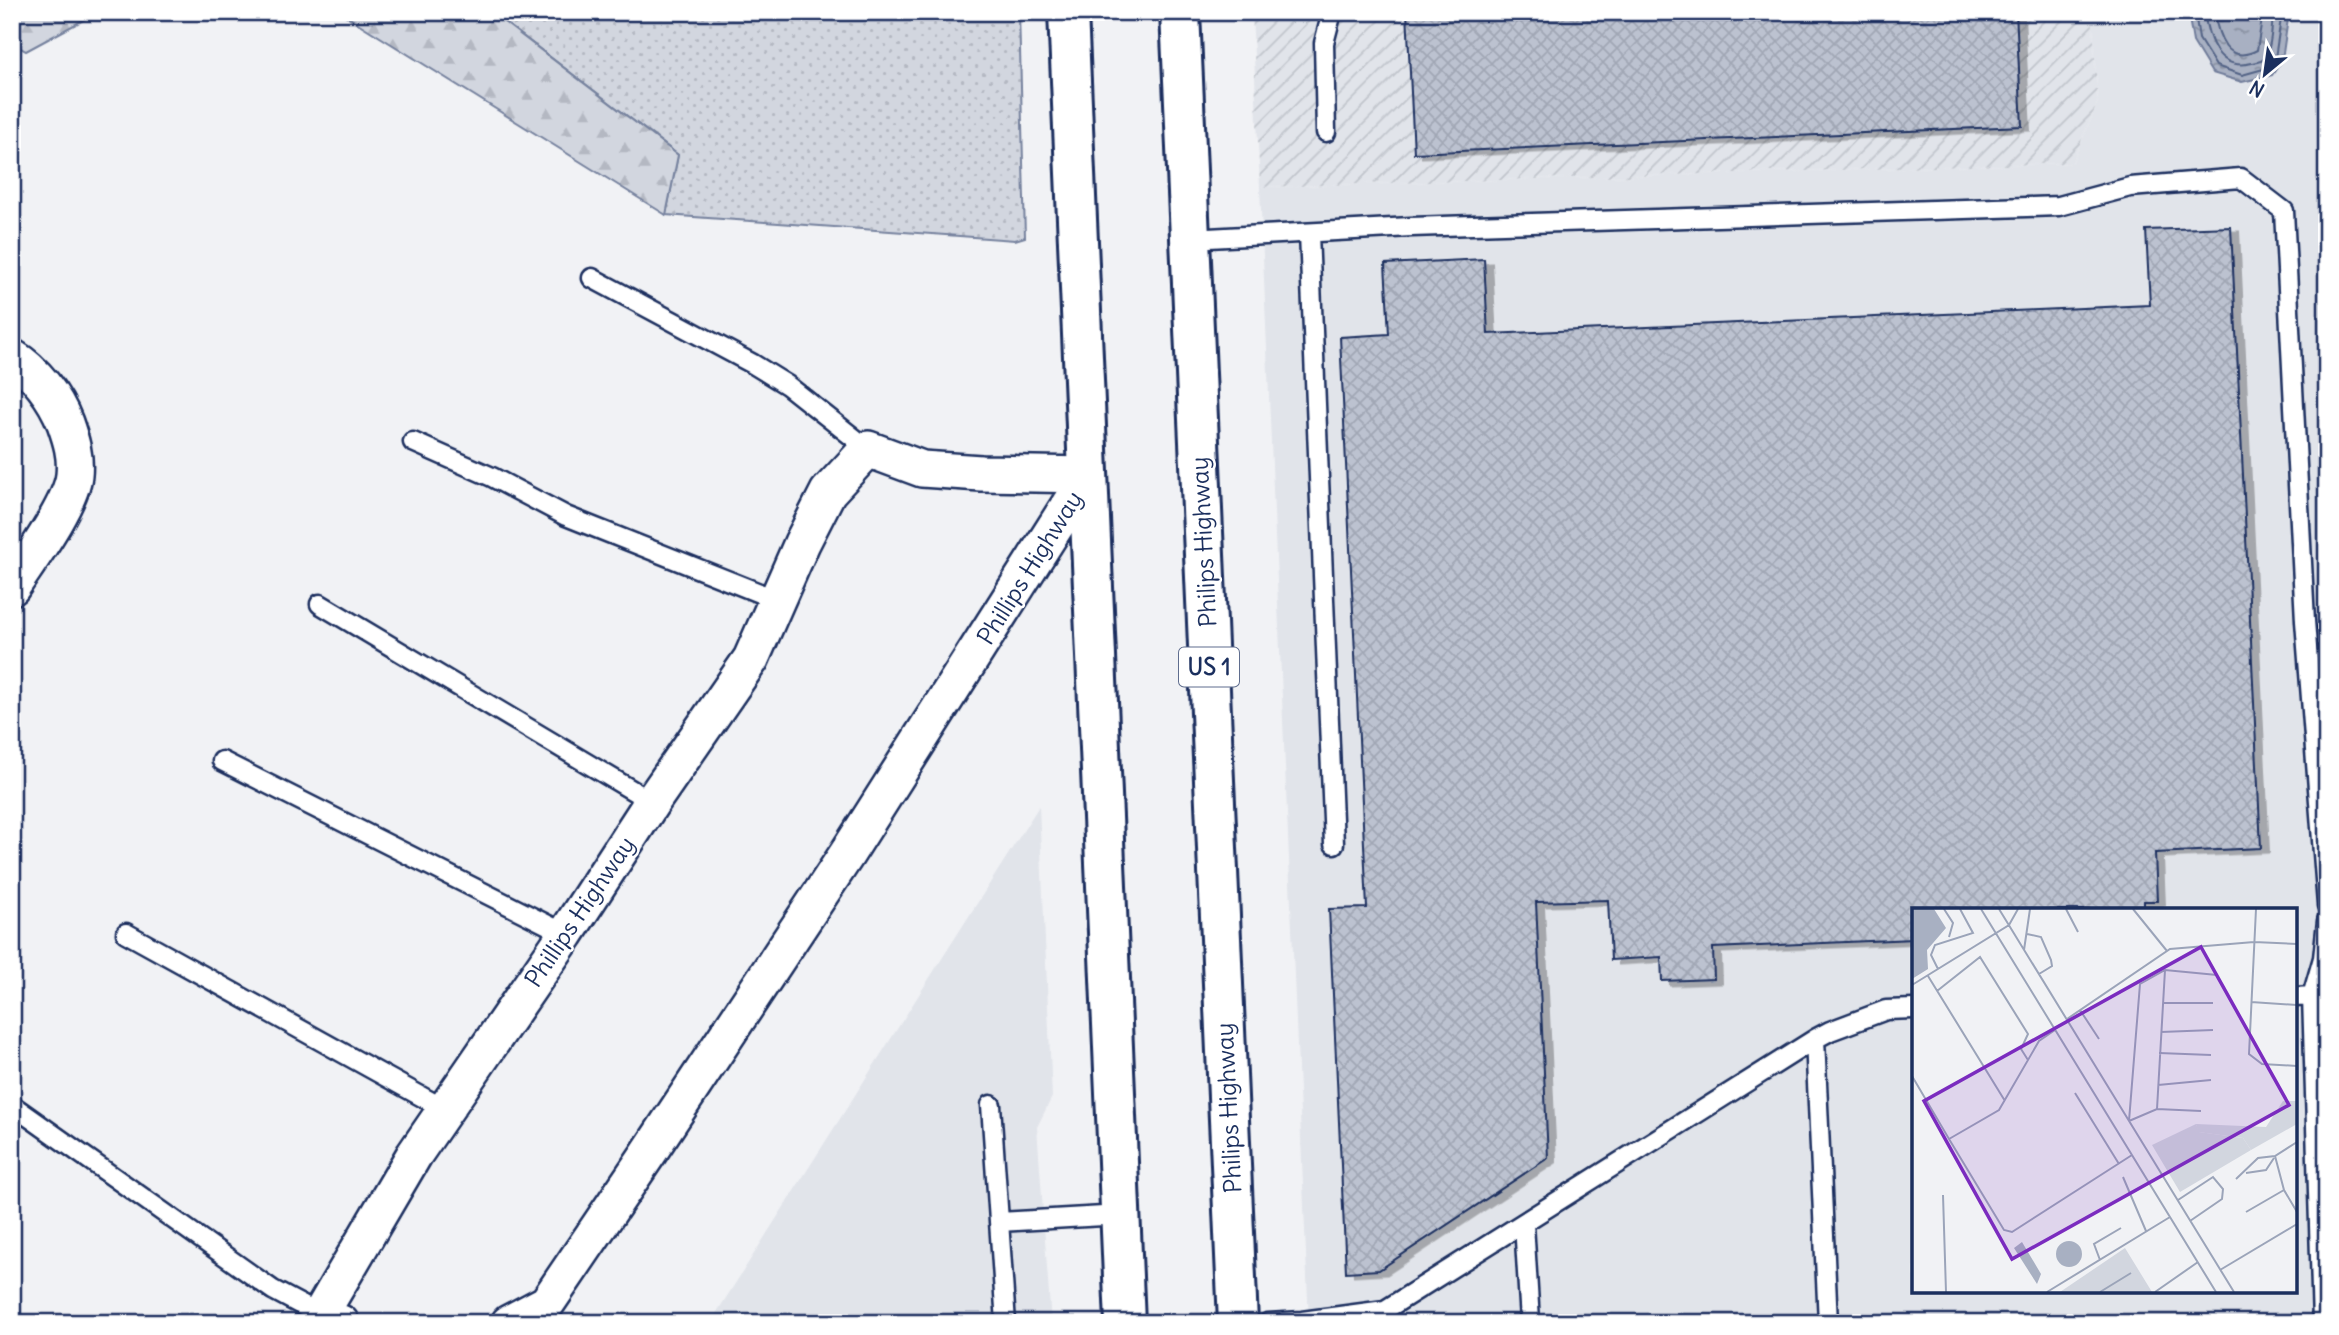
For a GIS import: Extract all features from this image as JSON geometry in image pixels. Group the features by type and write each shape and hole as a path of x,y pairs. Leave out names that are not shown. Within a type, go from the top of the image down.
{"main road":[{"path":"1068,12 1125,1323"},
{"name":"Philips Highway","path":"1180,12 1238,1323"}],"street":[{"path":"12,357 27,366 59,407 74,449 74,477 58,516 12,587"},
{"name":"Phillips Highway","path":"330,1319 414,1155 751,659 802,543 828,492 868,449 922,469 1088,475"},
{"name":"Phillips Highway","path":"509,1323 547,1303 839,865 1088,475"}],"lane":[{"path":"1326,132 1324,43 1332,12"},
{"path":"1191,239 1425,226 2059,206 2130,187 2241,178 2284,211 2305,621 2327,905"},
{"path":"1308,233 1334,844"},
{"path":"592,278 776,377 868,449"},
{"path":"413,442 492,477 566,516 777,600"},
{"path":"320,604 652,802"},
{"path":"222,761 566,934"},
{"path":"2322,1323 2304,996 2323,958 2327,921"},
{"path":"126,933 446,1111"},
{"path":"1268,1323 1385,1310 1815,1039 1886,1010 1912,1009"},
{"path":"1815,1039 1828,1323"},
{"path":"12,1105 273,1290 330,1319"},
{"path":"991,1105 1006,1323"},
{"path":"999,1222 1121,1216"},
{"path":"1524,1224 1530,1321 1526,1323"}],"shaded area":[{"path":"1252,12 2092,12 2098,102 2072,163 1260,187"},
{"path":"2092,12 2327,12 2327,1323 1309,1323 1260,187 2072,163 2098,102"},
{"path":"1039,806 1052,1097 1037,1127 1051,1323 710,1323"}],"green space":[{"path":"12,12 98,12 26,51 12,43"},
{"path":"340,12 491,12 678,155 666,215"},
{"path":"491,12 1019,12 1025,237 1015,240 666,215 678,155"}],"water":[{"path":"2188,12 2289,12 2282,60 2272,75 2242,82 2212,73 2193,42"}],"building":[{"path":"1407,12 2016,12 2022,126 1414,153"},
{"path":"2231,227 2261,848 2155,853 2157,901 2144,901 2144,908 1912,908 1912,939 1713,948 1714,979 1662,981 1661,957 1611,960 1608,900 1536,902 1548,1158 1379,1270 1346,1272 1329,909 1367,908 1340,337 1389,334 1385,264 1484,259 1488,334 2150,305 2146,230"}]}
